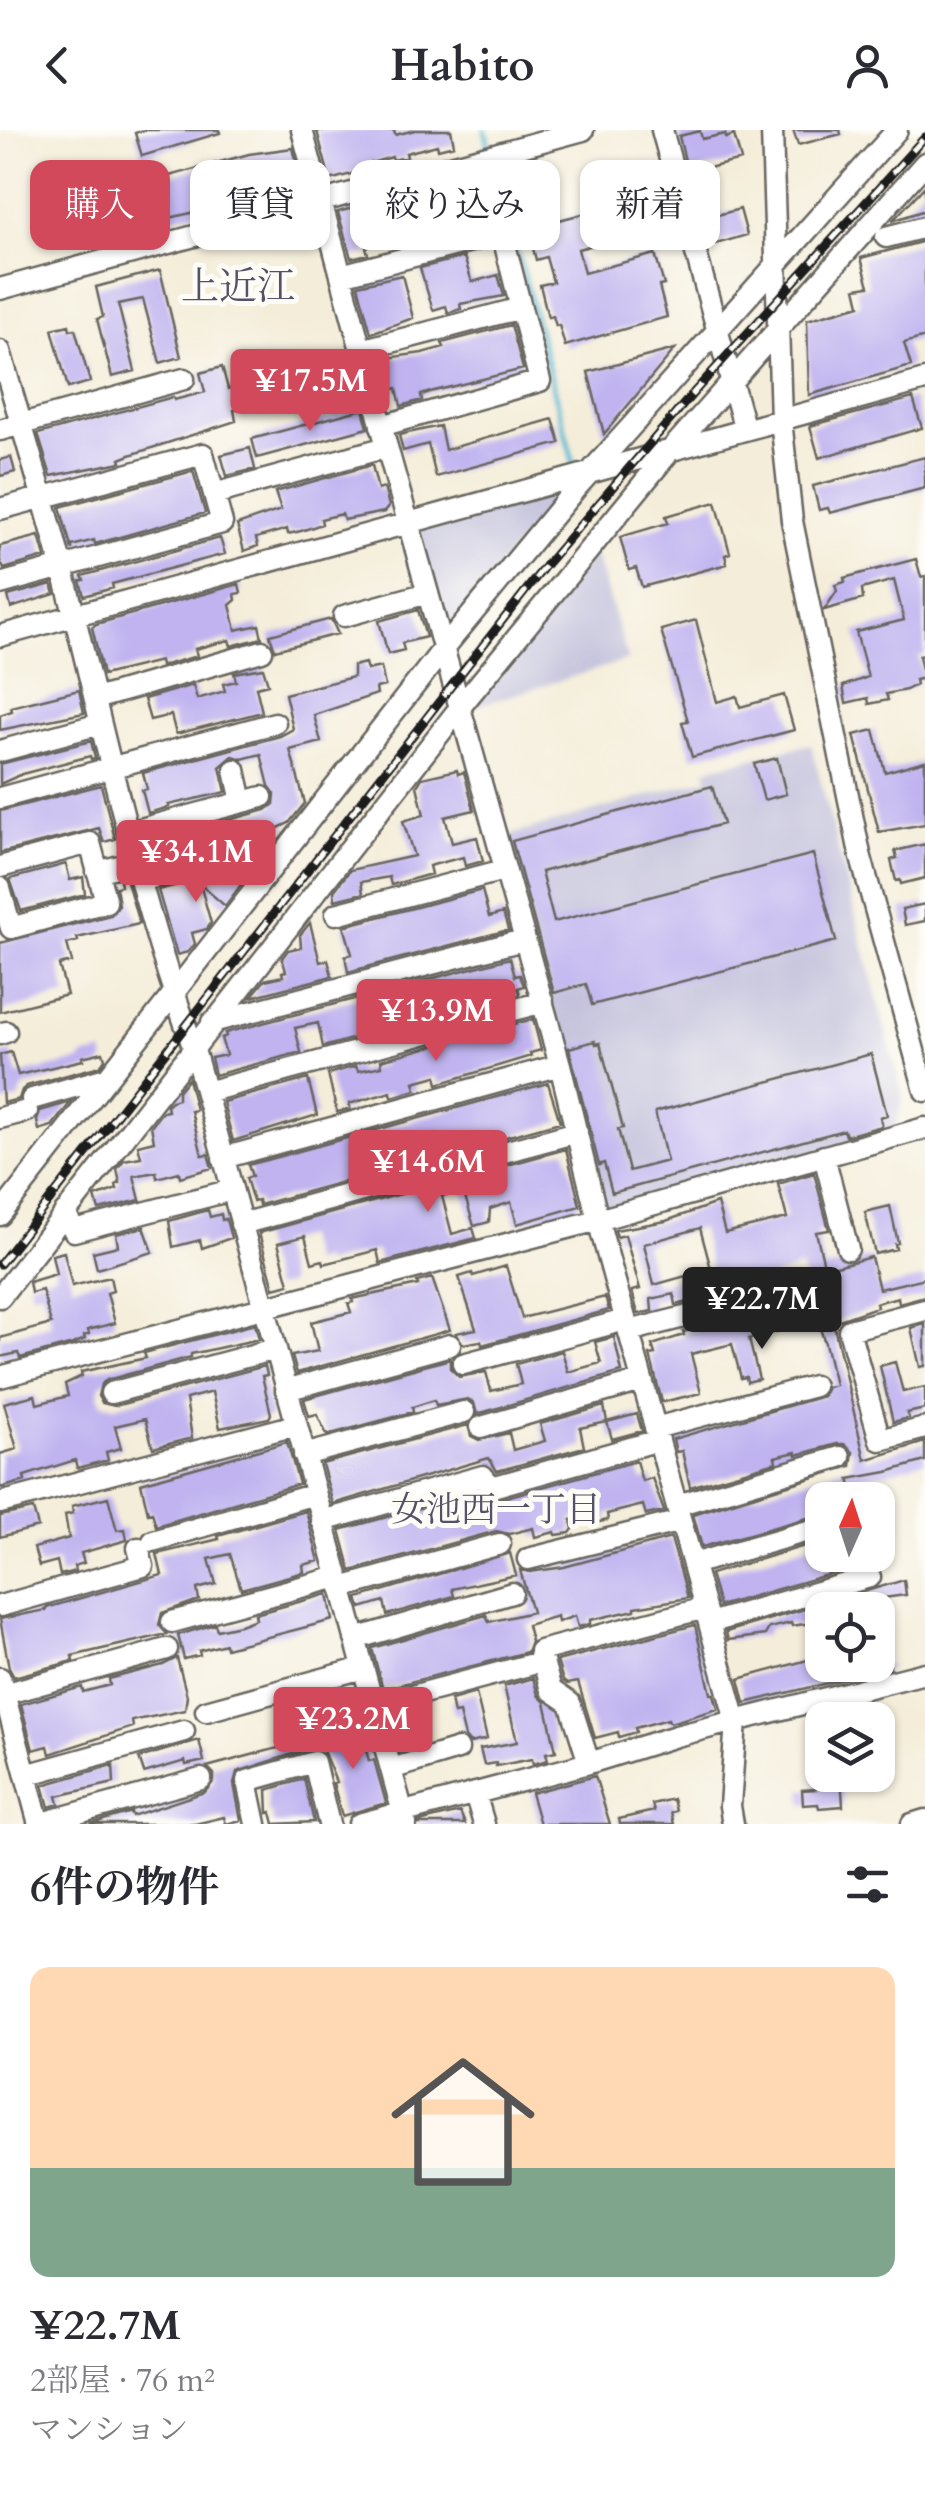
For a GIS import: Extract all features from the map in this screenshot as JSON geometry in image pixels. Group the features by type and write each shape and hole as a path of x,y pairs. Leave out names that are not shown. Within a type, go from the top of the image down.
{"street":[{"path":"302,130 310,160"},
{"path":"330,199 583,130"},
{"path":"662,130 745,430"},
{"path":"772,130 781,420 792,521 860,854 925,1091"},
{"path":"0,1215 8,1196 106,1078 444,648 588,474 898,130"},
{"path":"0,1298 461,706 670,451 925,164"},
{"path":"886,238 925,227"},
{"path":"330,232 736,1721 730,1806 733,1824"},
{"path":"341,274 502,233 540,381 382,426"},
{"path":"0,289 190,237"},
{"path":"361,350 521,308"},
{"path":"0,351 75,616 100,724 173,991 206,1092 404,1818"},
{"path":"0,430 184,379"},
{"path":"0,636 925,380"},
{"path":"214,494 387,447"},
{"path":"0,509 203,454 222,523 0,584"},
{"path":"344,616 428,593"},
{"path":"95,699 262,651"},
{"path":"0,798 276,723"},
{"path":"0,750 100,724"},
{"path":"130,832 252,799 235,770"},
{"path":"0,868 90,842 106,902 12,928 0,888"},
{"path":"98,872 140,871 254,851 276,862"},
{"path":"336,914 504,870"},
{"path":"212,1022 523,940"},
{"path":"206,1092 543,1002"},
{"path":"223,1158 560,1065"},
{"path":"0,1118 106,1078"},
{"path":"0,1377 598,1220 925,1128"},
{"path":"241,1224 577,1132"},
{"path":"824,1156 848,1249"},
{"path":"65,1212 74,1232 232,1190"},
{"path":"463,1364 788,1292"},
{"path":"925,1310 848,1330 880,1440 925,1428"},
{"path":"286,1390 450,1346"},
{"path":"111,1393 275,1349"},
{"path":"481,1427 642,1381"},
{"path":"322,1521 483,1476 492,1487 814,1386"},
{"path":"304,1455 464,1412"},
{"path":"0,1504 296,1425"},
{"path":"528,1560 679,1513 840,1456"},
{"path":"0,1606 143,1566 145,1544 315,1494"},
{"path":"693,1564 805,1532"},
{"path":"172,1622 500,1544"},
{"path":"589,1763 570,1703 552,1690 540,1651 870,1577"},
{"path":"355,1639 512,1593"},
{"path":"167,1649 2,1686 9,1751 26,1775 39,1824 201,1779"},
{"path":"374,1706 529,1665"},
{"path":"206,1710 363,1668"},
{"path":"359,1824 404,1818 476,1793 925,1672"},
{"path":"26,1775 184,1731"},
{"path":"391,1769 458,1750"},
{"path":"256,1824 247,1781 314,1762 329,1824"},
{"path":"476,1793 484,1824"},
{"path":"912,1824 925,1820"}],"shaded area":[{"path":"568,484 446,630 418,527"},
{"path":"595,553 628,660 469,708"},
{"path":"811,744 903,1098 895,1130 606,1209 500,838 707,779 706,769"}],"building":[{"path":"394,130 395,135 415,130 451,130 454,145 438,149 437,145 393,160 350,160 350,174 330,180 330,160 325,160 317,131"},
{"path":"793,130 840,130 841,134 798,145"},
{"path":"700,131 702,139 734,135 741,160 720,165 720,160 685,160 679,136"},
{"path":"135,133 220,133 142,156"},
{"path":"293,148 296,160 227,160"},
{"path":"190,170 190,213 170,218 170,176"},
{"path":"925,186 925,210 892,221 898,215"},
{"path":"350,209 350,250 367,250 368,254 351,258 338,212"},
{"path":"740,209 747,235 720,243 720,214"},
{"path":"580,215 578,249 584,273 655,254 664,285 659,286 667,317 565,346 559,325 556,326 553,316 548,317 540,285 553,282 546,257 536,260 533,250 560,250 560,220"},
{"path":"925,241 925,337 904,343 911,366 809,395 807,320 860,305 856,288 869,286 861,258"},
{"path":"464,257 472,282 498,275 504,296 460,304 461,309 448,313 446,306 433,310 420,268"},
{"path":"160,270 181,357 160,363 143,299 118,304 135,371 112,377 97,319 103,317 96,287"},
{"path":"402,275 413,318 371,333 358,285"},
{"path":"69,325 70,330 75,329 90,382 68,388 52,329"},
{"path":"511,325 523,369 430,392 421,395 422,400 401,406 397,388 387,391 380,359 422,353 444,347 442,343"},
{"path":"675,349 604,434 588,372"},
{"path":"348,356 355,379 234,410 236,421 130,455 121,462 51,476 38,434 205,392 200,373 222,367 228,389"},
{"path":"913,398 922,428 819,458 810,426"},
{"path":"363,409 368,428 257,458 252,439"},
{"path":"553,419 560,443 436,477 428,444 403,451 399,435 440,426 445,450"},
{"path":"250,448 255,469 227,476 221,455"},
{"path":"11,457 15,472 0,476 0,460"},
{"path":"925,457 925,488 830,513 828,508 819,510 813,486"},
{"path":"372,465 378,490 384,488 389,506 384,512 344,520 342,514 321,519 322,524 301,531 288,534 287,529 256,538 258,546 244,551 237,525 281,510 275,492"},
{"path":"193,471 205,513 95,544 94,540 72,546 72,550 60,507"},
{"path":"716,502 730,553 725,555 727,564 642,587 636,568 629,570 620,537 668,523 666,516"},
{"path":"39,536 45,557 4,569 0,546"},
{"path":"220,538 225,554 112,584 113,588 84,596 82,576"},
{"path":"916,559 921,577 925,576 925,655 919,656 924,678 915,680 916,685 906,690 886,694 888,700 869,704 868,698 846,703 843,686 868,677 856,632 904,620 894,580 862,589 863,599 824,610 837,591 835,585 845,582 844,578"},
{"path":"52,584 55,594 11,608 8,596"},
{"path":"239,584 241,593 235,594 236,600 230,605 236,630 259,625 262,638 231,646 229,640 195,649 197,656 161,666 160,661 103,675 92,627 96,624"},
{"path":"418,610 426,637 402,643 404,650 388,654 379,621"},
{"path":"331,619 338,634 275,650 270,635"},
{"path":"696,620 717,702 737,696 740,707 784,695 794,730 692,757 682,722 688,721 661,630"},
{"path":"365,663 367,670 381,667 385,686 376,688 377,694 314,715 321,742 290,750 305,803 289,823 270,832 259,832 258,826 221,833 222,839 172,850 174,858 160,861 154,840 266,810 274,804 275,794 269,786 261,754 242,759 233,756 220,767 226,792 148,813 142,790 147,789 143,773 280,736 293,729 285,694 353,677 353,666"},
{"path":"263,668 268,684 256,687 262,712 176,734 171,715 150,720 144,699 193,685 197,699 225,691 223,684 236,681 234,673"},
{"path":"79,690 84,713 0,730 0,715 12,711 11,707"},
{"path":"874,730 885,772 925,761 925,824 879,832 854,735"},
{"path":"91,741 95,758 90,756 22,774 0,784 0,764"},
{"path":"777,758 786,794 764,800 754,764"},
{"path":"457,770 458,774 464,772 474,810 445,817 452,843 477,837 483,861 465,866 463,857 429,866 431,874 391,885 389,877 361,882 363,893 335,900 334,891 350,870 414,856 403,821 424,815 417,786 422,778"},
{"path":"101,785 115,839 104,842 99,828 0,853 0,811"},
{"path":"712,786 723,824 541,872 554,922 813,854 836,941 592,1005 586,984 554,993 512,841"},
{"path":"925,844 925,878 901,884 896,881 891,860 897,858 895,851"},
{"path":"66,864 70,880 83,877 85,894 21,911 10,879"},
{"path":"255,866 225,906 200,884 211,923 207,929 192,933 195,944 188,952 177,955 158,890"},
{"path":"126,878 139,924 77,938 78,941 67,944 72,962 59,965 67,995 0,1012 0,943 111,915 119,905 116,887"},
{"path":"482,890 489,917 503,913 508,930 348,972 345,956 352,954 344,926"},
{"path":"925,904 925,921 905,925 902,909"},
{"path":"310,923 320,962 328,960 332,976 251,997 265,980 283,976 286,971 282,958 288,950 301,947 300,935"},
{"path":"510,958 515,976 520,975 524,986 518,988 520,994 395,1027 394,1024 368,1030 369,1034 323,1047 318,1023 295,1028 301,1052 215,1075 211,1058 226,1055 221,1038 225,1033"},
{"path":"533,1019 541,1050 530,1053 531,1056 438,1084 436,1076 414,1082 416,1090 392,1097 391,1092 349,1104 350,1109 337,1112 328,1074 356,1066 358,1071 382,1066 381,1060"},
{"path":"600,1043 623,1128 618,1129 629,1171 667,1161 655,1112 871,1054 887,1115 880,1117 882,1126 846,1136 844,1130 612,1193 604,1163 599,1165 569,1048"},
{"path":"11,1052 18,1075 103,1052 105,1059 100,1066 27,1086 19,1099 3,1103 0,1055"},
{"path":"188,1079 202,1155 208,1154 212,1168 180,1177 179,1172 157,1178 156,1172 134,1176 140,1200 99,1210 95,1197 117,1189 117,1169 124,1160 141,1157 138,1145 154,1141 151,1126 162,1112 168,1111 171,1101 178,1099 178,1091"},
{"path":"308,1079 317,1115 233,1141 223,1102"},
{"path":"548,1083 560,1122 259,1205 258,1200 253,1201 246,1178 252,1176 248,1165"},
{"path":"71,1102 52,1126 39,1130 40,1111"},
{"path":"566,1149 580,1206 517,1224 511,1202 490,1209 489,1222 474,1226 463,1190 442,1196 452,1234 473,1228 476,1238 380,1263 377,1250 324,1264 323,1260 312,1263 305,1236 278,1243 289,1284 274,1288 259,1233"},
{"path":"814,1173 829,1230 816,1232 825,1269 871,1257 879,1289 925,1278 925,1296 899,1303 898,1297 876,1303 877,1307 833,1322 865,1460 925,1442 925,1461 849,1479 850,1482 805,1482 805,1519 702,1547 693,1514 851,1466 853,1452 844,1444 837,1444 775,1457 776,1462 690,1487 682,1451 676,1452 673,1439 823,1396 827,1387 835,1385 825,1343 816,1316 786,1323 787,1329 749,1339 759,1379 747,1382 746,1377 741,1378 732,1344 691,1354 701,1393 662,1402 650,1355 655,1354 652,1345 684,1335 683,1332 809,1302 801,1267 744,1288 742,1280 711,1289 713,1296 676,1305 674,1294 651,1299 652,1311 638,1314 632,1291 640,1289 625,1235 617,1237 615,1230 666,1221 717,1203 725,1233 787,1218 778,1184","holes":["700,1228 711,1269 654,1285 644,1244"]},
{"path":"890,1206 898,1243 896,1249 875,1254 865,1212"},
{"path":"208,1210 210,1217 221,1214 222,1220 226,1219 231,1238 202,1248 200,1240 173,1247 169,1221"},
{"path":"144,1227 153,1252 97,1269 93,1252 118,1246 116,1234"},
{"path":"64,1252 72,1286 110,1277 113,1291 107,1293 115,1323 88,1330 85,1339 73,1344 20,1358 18,1353 0,1357 0,1338 51,1324 42,1290 31,1293 29,1282 56,1274 52,1255"},
{"path":"506,1266 522,1318 605,1297 609,1310 482,1345 481,1341 463,1344 456,1333 476,1329 459,1277"},
{"path":"432,1278 450,1330 297,1373 292,1356 318,1351 311,1322 351,1312 348,1303 352,1299 418,1285 417,1282"},
{"path":"255,1324 259,1339 191,1354 107,1380 101,1384 98,1396 102,1403 115,1406 265,1366 267,1375 262,1376 269,1418 220,1428 212,1392 186,1399 192,1438 153,1448 145,1419 115,1426 121,1448 106,1452 108,1460 77,1468 75,1460 0,1488 0,1454 17,1449 4,1403 35,1395 37,1404 68,1396 65,1384 82,1376 81,1372 146,1358 144,1353"},
{"path":"925,1324 925,1366 920,1367 911,1328"},
{"path":"614,1337 622,1372 477,1414 474,1403 468,1399 436,1405 434,1400 412,1407 413,1412 327,1435 317,1414 309,1416 304,1399 450,1359 450,1368 459,1377 486,1372 491,1391 521,1384 516,1364 562,1351 568,1372 601,1363 595,1342"},
{"path":"895,1362 903,1392 925,1387 925,1409 907,1413 909,1418 893,1422 880,1366"},
{"path":"604,1406 607,1422 580,1428 584,1447 497,1471 489,1458 333,1504 322,1464 468,1425 471,1436 479,1440 509,1433 513,1450 545,1441 540,1424"},
{"path":"637,1414 642,1431 612,1439 607,1422"},
{"path":"287,1442 299,1484 156,1526 152,1512 148,1513 141,1483"},
{"path":"636,1461 642,1481 652,1478 664,1511 646,1515 643,1505 607,1514 608,1520 595,1523 593,1514 571,1520 570,1533 556,1535 555,1532 535,1537 533,1528 509,1534 496,1531 351,1571 340,1530 478,1492 487,1500 496,1500"},
{"path":"108,1497 117,1530 125,1529 127,1540 81,1553 84,1563 74,1566 75,1571 60,1575 57,1561 39,1566 34,1548 69,1538 65,1515 73,1513 72,1506"},
{"path":"33,1509 38,1527 0,1537 0,1516"},
{"path":"306,1511 319,1561 303,1565 304,1572 241,1589 230,1554 209,1559 216,1584 197,1589 199,1600 162,1613 159,1625 167,1634 72,1656 73,1661 14,1677 9,1668 0,1619 46,1610 162,1575 157,1554"},
{"path":"671,1538 688,1598 635,1607 578,1627 575,1616 558,1622 557,1616 527,1625 531,1641 527,1652 383,1689 372,1648 486,1615 489,1622 532,1612 520,1570 564,1567"},
{"path":"805,1546 805,1572 837,1572 719,1606 710,1574"},
{"path":"510,1553 516,1575 452,1589 454,1596 387,1615 384,1601 361,1608 358,1598"},
{"path":"904,1580 906,1595 895,1596 895,1592 863,1592"},
{"path":"328,1594 333,1620 226,1648 225,1644 184,1659 178,1635 215,1624 217,1630 240,1625 256,1619 255,1614"},
{"path":"805,1609 805,1624 791,1623 769,1628 765,1635 728,1640 726,1632"},
{"path":"695,1625 718,1709 635,1728 636,1732 619,1737 618,1732 595,1738 578,1682 563,1681 557,1661"},
{"path":"177,1658 187,1696 185,1710 132,1721 133,1727 50,1754 48,1746 33,1750 21,1704 82,1687 83,1692 110,1685 109,1679"},
{"path":"805,1661 805,1682 832,1682 745,1703 739,1679"},
{"path":"533,1678 538,1695 545,1702 556,1751 546,1753 548,1760 533,1764 532,1759 484,1765 480,1749 517,1742 504,1686"},
{"path":"476,1693 487,1739 470,1743 451,1700"},
{"path":"360,1728 386,1803 342,1816 333,1783 336,1782 318,1738"},
{"path":"199,1740 204,1761 186,1765 185,1761 144,1773 139,1758"},
{"path":"304,1741 305,1750 237,1772 234,1784 241,1820 226,1824 224,1817 195,1824 90,1824 131,1812 132,1816 205,1792 214,1781 214,1774 207,1767"},
{"path":"113,1765 114,1783 57,1796 59,1804 49,1807 43,1785"},
{"path":"595,1776 610,1824 540,1824 531,1793"},
{"path":"304,1779 314,1822 274,1824 271,1812 268,1813 267,1790"},
{"path":"802,1790 842,1792 843,1806 803,1805"},
{"path":"673,1799 674,1824 620,1824 619,1819 654,1811 652,1804"},
{"path":"460,1812 465,1824 419,1824 419,1822"}],"waterway":[{"path":"485,130 489,146 485,148"},
{"path":"517,250 575,469 572,470"}],"railway":[{"path":"0,1264 545,566 695,391 925,137"}],"district":[{"name":"上近江","path":"238,287"},
{"name":"女池西一丁目","path":"496,1510"}]}
